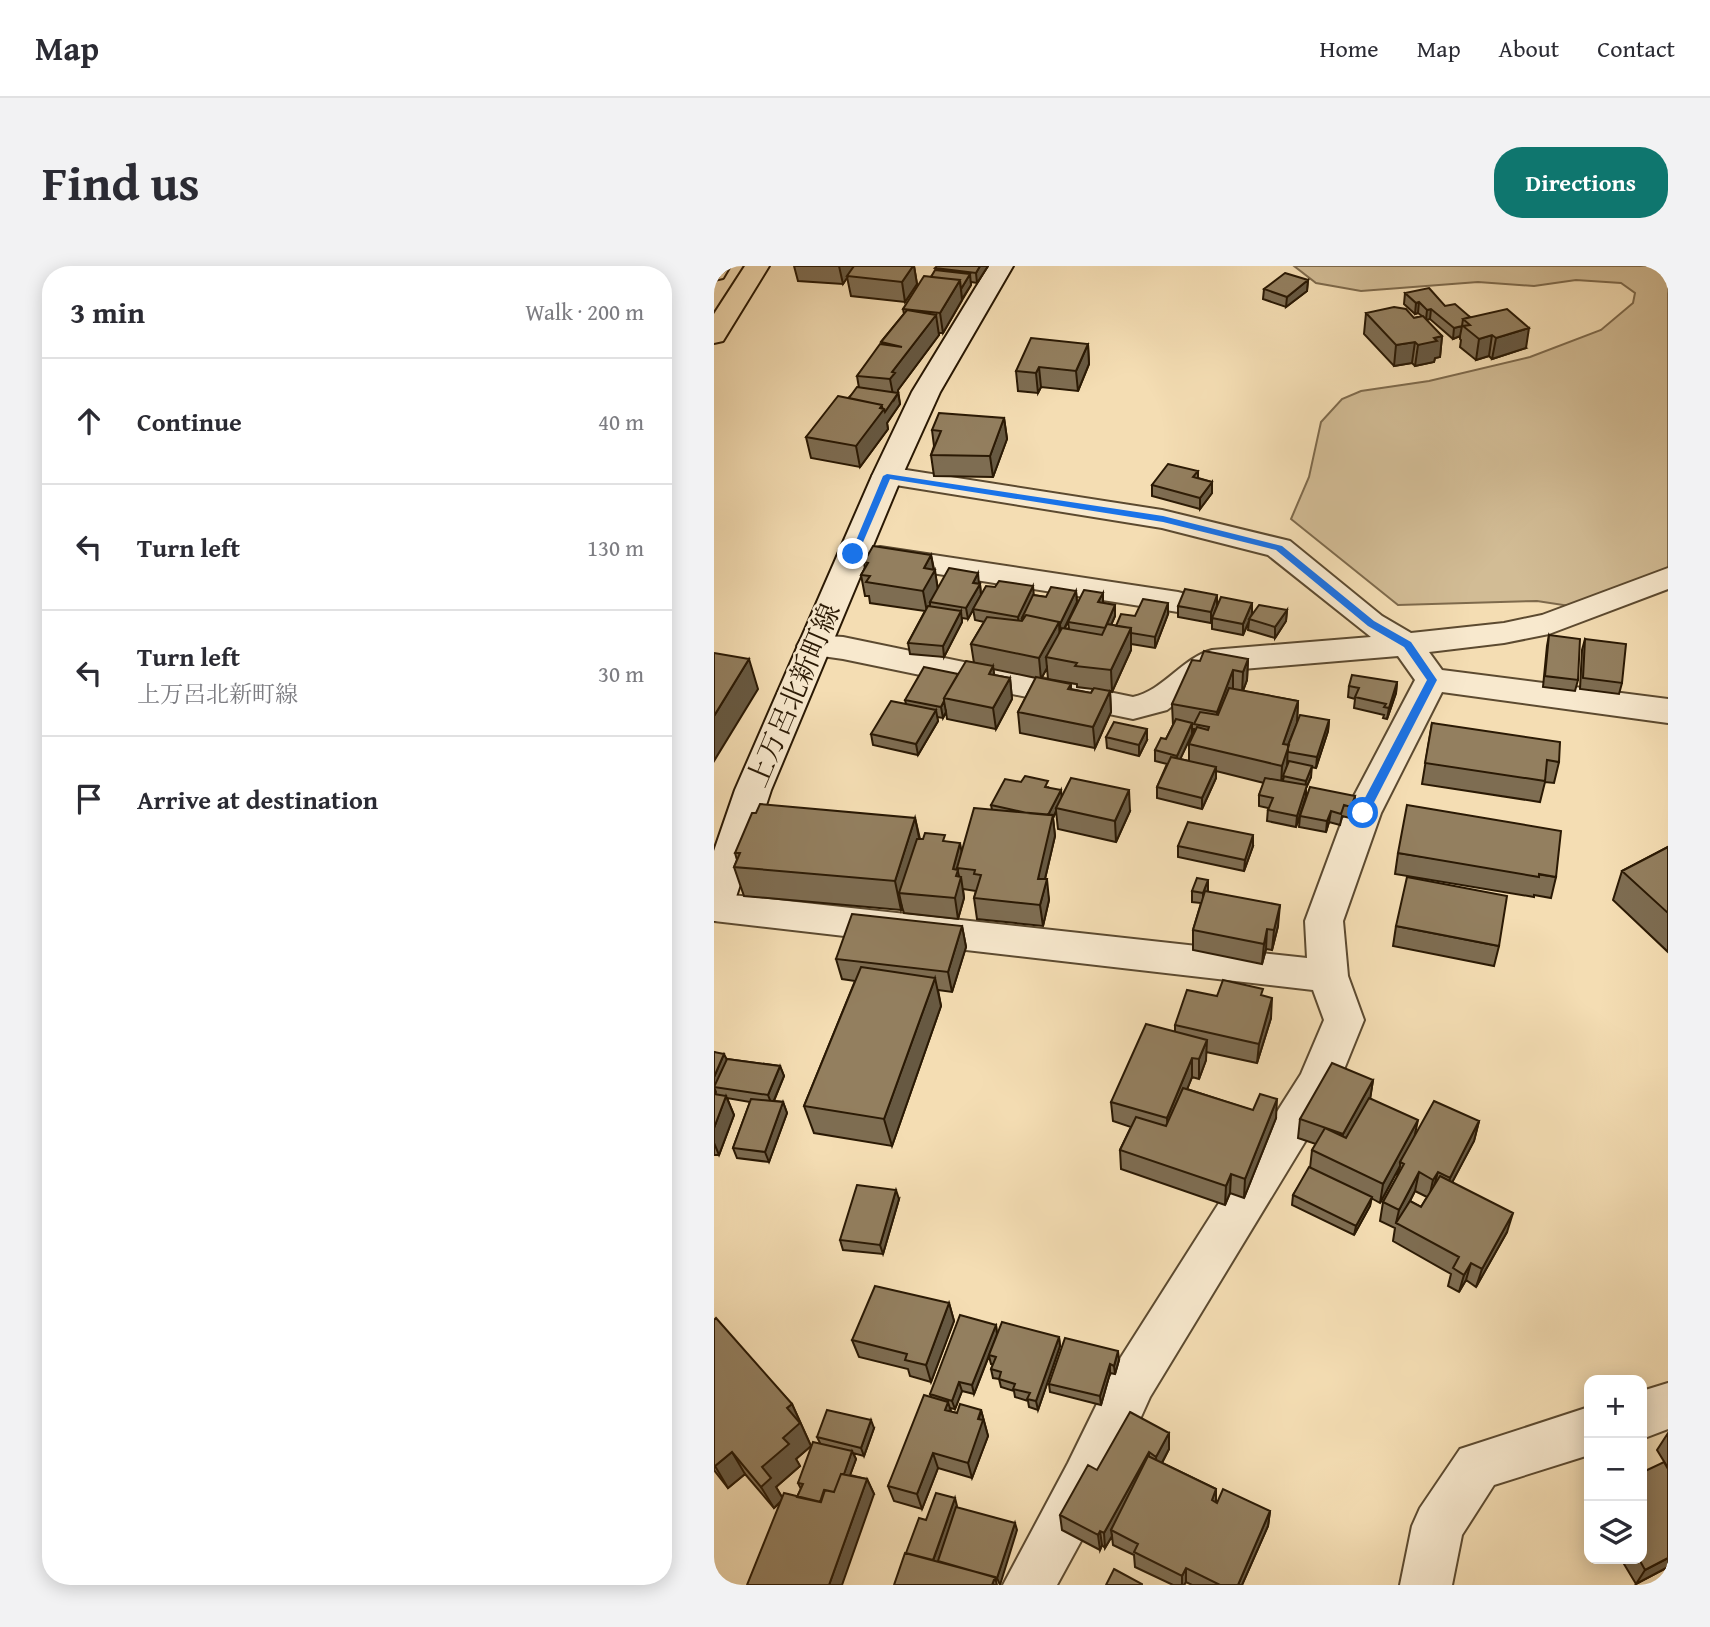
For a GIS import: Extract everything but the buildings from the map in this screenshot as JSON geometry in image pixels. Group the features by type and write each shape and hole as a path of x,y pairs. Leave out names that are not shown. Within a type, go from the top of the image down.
{"highway":[{"path":"714,273 718,266"},
{"path":"714,335 757,266"}],"street":[{"name":"上万呂北新町線","path":"716,895 752,790 887,476 926,392 1001,266"},
{"path":"887,476 1163,519 1279,548 1371,624 1407,645 1432,680 1668,711"},
{"path":"853,554 1178,602"},
{"path":"813,646 856,651 1133,708 1157,702 1200,666 1212,661 1407,645 1504,633 1549,624 1668,578"},
{"path":"1029,1585 1086,1481 1133,1381 1319,1082 1344,1020 1328,976 1324,921 1363,813 1432,680"},
{"path":"716,895 1328,976"},
{"path":"1647,1413 1668,1406"},
{"path":"1426,1585 1438,1526 1478,1465 1584,1433"}],"shaded area":[{"path":"1294,266 1668,266 1668,579 1644,598 1596,610 1537,601 1398,605 1291,519 1309,477 1321,422 1342,399 1361,391 1429,381 1530,357 1601,330 1633,303 1635,293 1621,283 1576,280 1534,286 1478,282 1361,291 1316,283"}],"route":[{"path":"853,554 887,476 1163,519 1279,548 1371,624 1407,645 1432,680 1363,813"}]}
